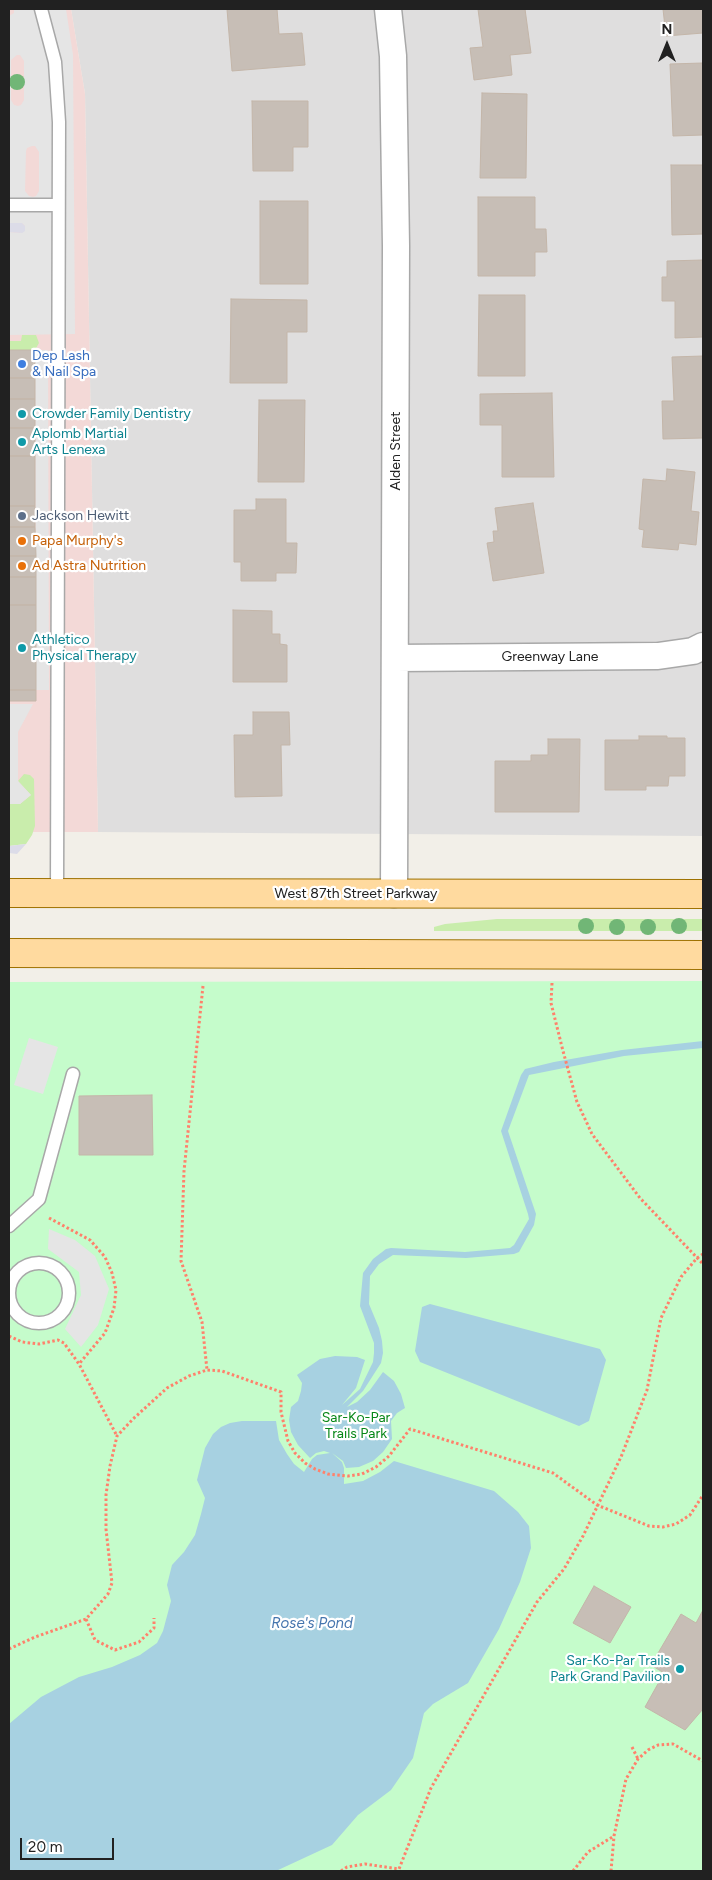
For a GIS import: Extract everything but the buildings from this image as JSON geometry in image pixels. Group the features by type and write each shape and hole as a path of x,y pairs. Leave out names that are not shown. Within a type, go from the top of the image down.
{"main road":[{"name":"West 87th Street Parkway","path":"9,893 703,894"},
{"path":"9,952 703,955"}],"street":[{"name":"Alden Street","path":"388,9 393,56 396,246 394,894"},
{"name":"Greenway Lane","path":"395,658 658,656 693,651 703,646"}],"lane":[{"path":"41,9 55,62 59,122 57,892"},
{"path":"9,205 58,205"},
{"path":"9,1226 39,1199 73,1074"},
{"path":"42,1262 60,1270 66,1278 70,1297 60,1315 42,1323 28,1320 15,1311 9,1292 11,1282 23,1267 42,1262"}],"path":[{"path":"557,955 551,987 551,1003 577,1102 592,1134 640,1198 703,1264"},
{"path":"203,986 184,1171 181,1261 202,1322 207,1370"},
{"path":"27,1210 56,1221 90,1240 105,1257 112,1273 116,1290 114,1308 105,1333 79,1364"},
{"path":"341,1871 347,1867 365,1864 400,1870 431,1788 537,1602 564,1569 583,1536 621,1457 647,1390 661,1318 681,1277 697,1258 703,1254"},
{"path":"9,1336 22,1342 39,1344 58,1340 64,1343 79,1364 117,1436"},
{"path":"9,1649 34,1637 86,1619 108,1594 112,1583 106,1529 106,1495 117,1436 167,1388 189,1376 207,1370 229,1373 281,1392 280,1412 288,1441 305,1463 328,1474 348,1476 362,1474 376,1467 389,1456 410,1429 553,1473 597,1505 649,1526 664,1527 676,1524 690,1515 703,1495"},
{"path":"86,1619 95,1640 115,1650 139,1642 154,1628 154,1618"},
{"path":"611,1871 614,1836 626,1779 638,1759 648,1750 658,1745 673,1744 703,1761"},
{"path":"632,1747 638,1759"},
{"path":"573,1871 588,1852 614,1836"}],"shaded area":[{"path":"9,9 71,9 85,94 98,832 9,832"},
{"path":"14,9 66,9 73,55 75,334 9,335 9,232 22,233 25,226 22,223 9,223 9,16 14,13","holes":["20,55 24,61 24,100 18,106 14,105 11,100 11,60","35,146 39,152 39,191 33,197 29,196 25,191 26,151 27,148"]},
{"path":"71,9 703,9 703,836 98,832 85,94"},
{"path":"9,223 22,223 25,226 25,231 22,233 9,232"},
{"path":"35,350 48,350 49,690 36,690"},
{"path":"9,704 33,704 18,732 18,781 31,795 20,804 9,804"},
{"path":"26,844 17,854 9,853 9,846"},
{"path":"29,1038 58,1047 43,1094 14,1085"},
{"path":"49,1229 75,1240 95,1256 109,1289 98,1325 81,1347 65,1329 81,1295 79,1272 48,1249"}],"green space":[{"path":"22,335 36,335 39,343 35,350 9,350 9,341 21,341"},
{"path":"24,774 30,775 34,779 35,826 26,844 9,846 9,804 20,804 31,795 18,781"},
{"path":"497,919 703,919 703,931 434,931 434,927 445,924"},
{"name":"Sar-Ko-Par Trails Park","path":"703,981 703,1871 9,1871 9,982"}],"water":[{"name":"Rose's Pond","path":"703,1041 703,1048 624,1056 529,1075 508,1131 536,1214 534,1225 519,1252 466,1258 393,1255 379,1264 370,1276 369,1304 379,1328 383,1353 381,1363 363,1391 347,1407 357,1402 370,1390 383,1372 394,1381 401,1394 405,1408 397,1413 391,1421 392,1439 383,1452 373,1461 359,1467 346,1468 343,1461 332,1453 342,1462 344,1484 363,1481 380,1472 394,1461 494,1491 518,1512 529,1526 531,1548 520,1582 499,1629 468,1683 433,1704 424,1713 413,1758 391,1790 358,1815 332,1845 276,1871 9,1871 9,1724 41,1697 79,1677 112,1667 140,1655 157,1643 163,1631 171,1601 167,1585 172,1565 184,1552 195,1535 201,1514 205,1498 197,1480 205,1448 213,1434 221,1427 230,1423 276,1421 279,1440 294,1464 304,1472 312,1459 317,1455 330,1453 324,1451 316,1453 310,1458 298,1445 291,1432 289,1420 291,1407 298,1401 302,1383 297,1375 320,1359 335,1356 357,1357 365,1360 356,1388 342,1405 360,1389 373,1362 374,1353 374,1343 360,1306 363,1273 373,1259 386,1249 391,1248 465,1252 510,1248 514,1245 529,1219 501,1131 521,1075 525,1069 622,1050"},
{"path":"430,1304 600,1349 606,1360 589,1421 579,1426 420,1362 415,1351 422,1307"}],"place":[{"name":"Dep Lash & Nail Spa","path":"22,364"},
{"name":"Crowder Family Dentistry","path":"22,414"},
{"name":"Aplomb Martial Arts Lenexa","path":"22,442"},
{"name":"Jackson Hewitt","path":"22,516"},
{"name":"Papa Murphy's","path":"22,541"},
{"name":"Ad Astra Nutrition","path":"22,566"},
{"name":"Athletico Physical Therapy","path":"22,648"},
{"name":"Sar-Ko-Par Trails Park Grand Pavilion","path":"680,1669"}]}
